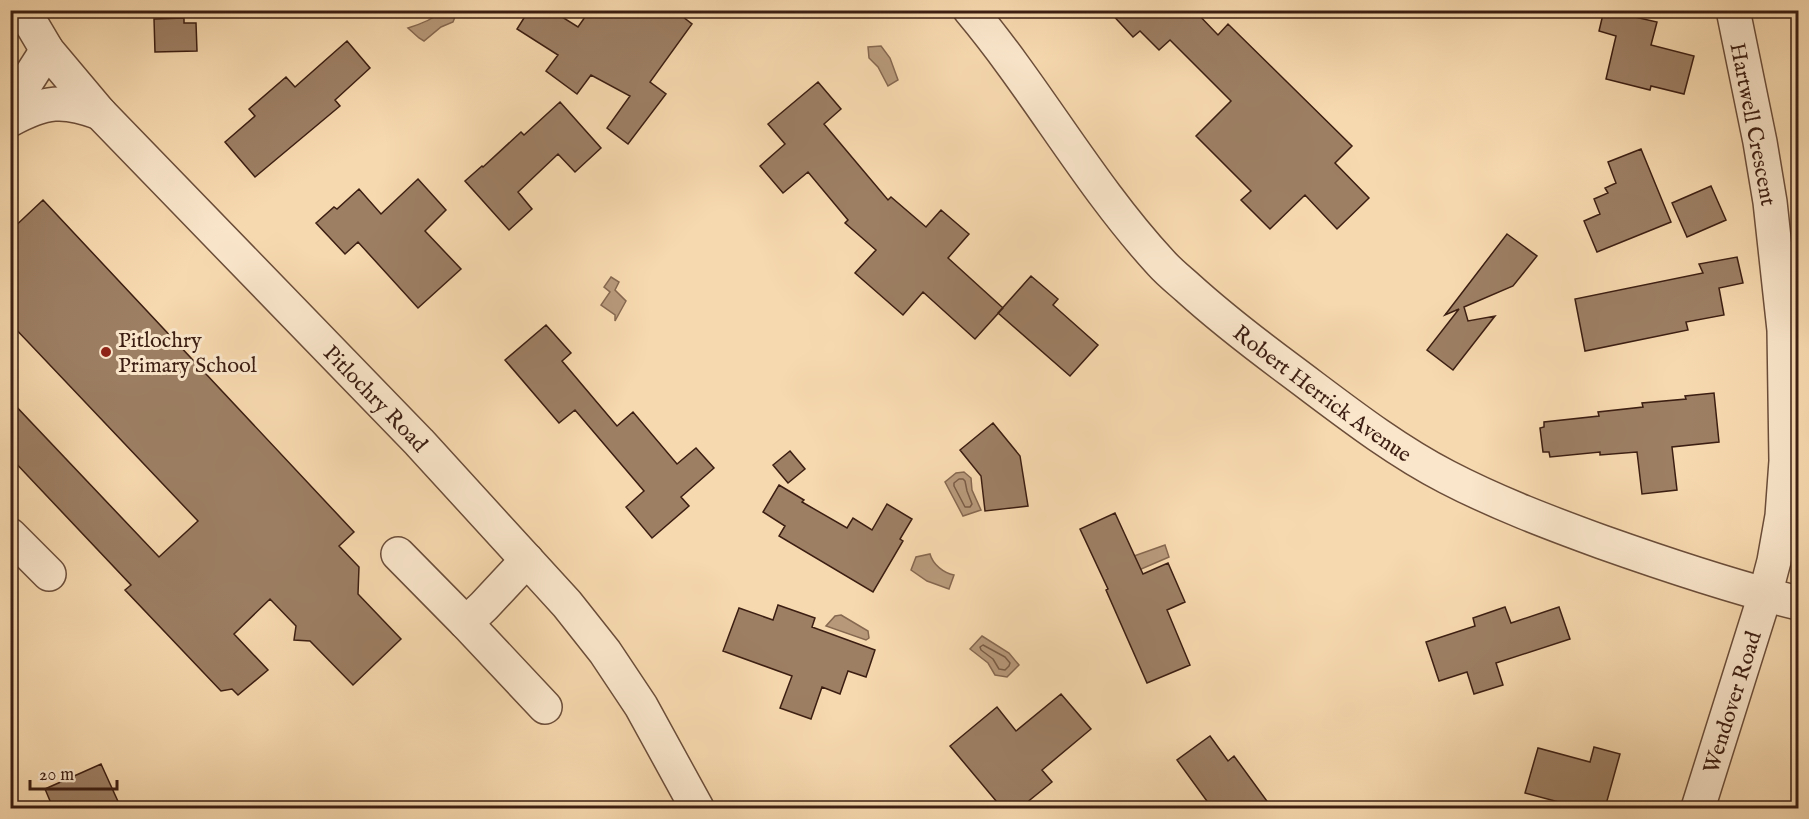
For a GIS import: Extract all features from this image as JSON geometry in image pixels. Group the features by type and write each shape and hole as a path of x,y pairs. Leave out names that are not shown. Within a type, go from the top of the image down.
{"street":[{"name":"Pitlochry Road","path":"27,10 31,23 47,50 100,112 419,442 567,604 605,652 641,706 697,808"},
{"name":"Robert Herrick Avenue","path":"970,10 1027,82 1100,188 1162,264 1247,338 1350,415 1446,477 1503,503 1655,561 1798,603"},
{"name":"Hartwell Crescent","path":"1733,10 1770,202 1784,330 1786,461 1782,516 1765,595"},
{"path":"10,108 47,50"},
{"path":"10,120 40,106 67,103 100,112"},
{"path":"10,535 49,574"},
{"path":"398,554 545,707"},
{"path":"466,623 527,560"},
{"name":"Wendover Road","path":"1698,808 1765,595"}],"water":[{"path":"443,11 450,11 455,17 453,22 441,27 424,41 408,28 435,17"},
{"path":"881,46 890,58 898,80 888,86 878,67 869,58 868,47"},
{"path":"611,277 619,282 615,290 626,301 615,321 615,315 601,305 610,292 604,287"},
{"path":"964,472 971,478 972,490 981,510 963,516 945,482 956,473"},
{"path":"1165,545 1169,557 1139,570 1134,556"},
{"path":"930,554 939,568 954,575 949,589 927,581 911,570 916,557"},
{"path":"841,615 868,631 869,638 866,640 826,626 835,616"},
{"path":"982,636 1009,653 1019,665 1007,677 995,675 988,663 970,649"}],"building":[{"path":"529,10 551,10 578,27 590,10 674,10 692,24 650,82 666,94 628,144 607,128 630,96 591,75 577,94 546,71 558,55 517,29"},
{"path":"1108,10 1194,10 1218,35 1228,24 1352,146 1335,163 1369,198 1337,229 1305,195 1270,229 1241,200 1251,191 1196,136 1231,101 1170,40 1159,50 1140,31 1133,37"},
{"path":"1604,10 1657,22 1651,45 1694,56 1684,94 1651,86 1650,90 1606,79 1616,36 1599,31"},
{"path":"184,18 184,23 196,23 197,51 155,52 154,19"},
{"path":"347,41 370,68 335,100 340,106 255,177 225,142 255,116 249,109 286,77 295,87"},
{"path":"818,82 841,109 824,124 888,200 891,197 926,227 941,210 969,234 948,258 1003,308 975,339 923,292 903,315 855,273 876,250 845,223 848,220 808,172 783,193 760,166 785,144 768,124"},
{"path":"560,102 601,148 575,172 558,154 518,192 532,209 509,230 465,181 521,132 524,135"},
{"path":"1641,149 1671,222 1597,252 1584,221 1600,214 1594,199 1608,193 1605,188 1616,183 1608,162"},
{"path":"418,179 446,210 425,231 461,269 418,308 358,242 345,254 316,223 334,207 337,209 359,189 381,214"},
{"path":"1711,186 1726,220 1687,237 1672,203"},
{"path":"43,200 354,532 339,546 359,567 358,594 401,639 353,685 310,641 294,640 296,626 270,599 234,634 268,670 238,695 232,689 221,691 125,590 131,585 10,457 10,400 159,557 198,521 10,323 10,231"},
{"path":"1507,234 1537,256 1513,286 1464,307 1468,321 1495,316 1453,370 1427,350 1459,309 1445,315"},
{"path":"1737,257 1743,283 1719,288 1724,315 1686,322 1688,330 1585,351 1575,299 1703,273 1699,264"},
{"path":"1031,276 1058,299 1053,305 1098,345 1070,376 998,313"},
{"path":"546,325 571,353 562,361 617,426 633,412 677,464 696,448 714,468 681,497 689,506 652,538 626,507 644,491 575,410 559,423 505,360"},
{"path":"1714,393 1719,442 1672,447 1677,490 1642,494 1637,452 1600,455 1600,452 1550,457 1549,452 1543,452 1540,428 1544,427 1544,422 1599,416 1598,412 1643,407 1642,403 1686,399 1685,396"},
{"path":"993,423 1020,456 1028,506 985,511 981,476 960,450"},
{"path":"790,451 805,469 788,483 773,465"},
{"path":"779,485 804,500 802,502 847,528 853,518 872,530 887,504 912,519 900,539 903,541 873,592 779,536 785,526 763,512"},
{"path":"1115,513 1143,574 1168,563 1185,602 1167,610 1190,665 1147,683 1080,529"},
{"path":"778,605 815,618 812,627 875,650 866,677 848,671 840,694 822,687 811,719 780,708 792,676 723,651 739,608 773,620"},
{"path":"1505,607 1511,623 1559,607 1570,639 1496,663 1503,685 1474,694 1467,672 1439,681 1426,642 1475,626 1473,618"},
{"path":"1061,694 1091,729 1042,770 1052,782 1020,808 1002,808 950,746 997,707 1016,731"},
{"path":"1210,736 1228,761 1234,756 1272,808 1212,808 1177,760"},
{"path":"1594,747 1620,754 1605,808 1581,808 1525,793 1538,748 1590,762"},
{"path":"101,764 121,808 53,808 45,789"}],"place":[{"name":"Pitlochry Primary School","path":"106,352"}]}
